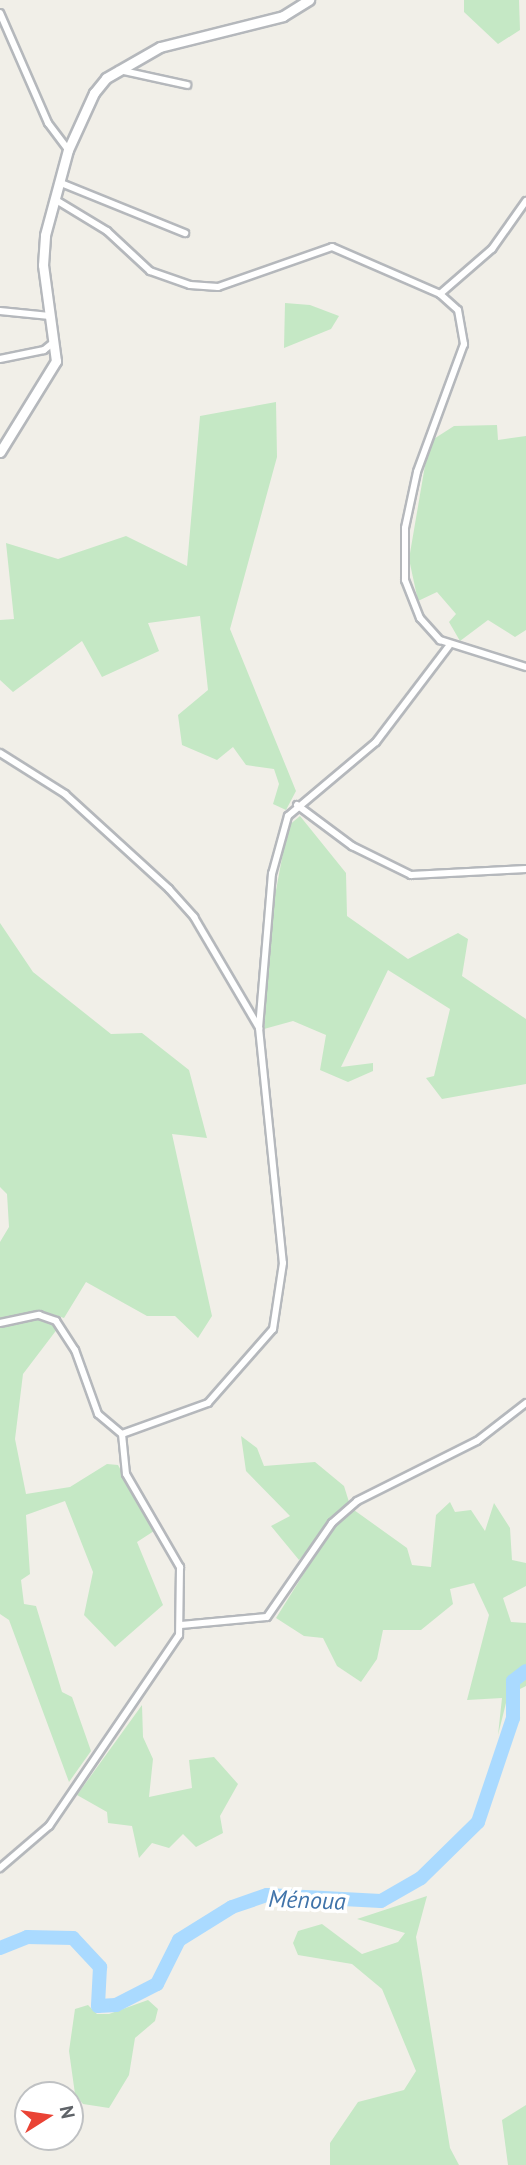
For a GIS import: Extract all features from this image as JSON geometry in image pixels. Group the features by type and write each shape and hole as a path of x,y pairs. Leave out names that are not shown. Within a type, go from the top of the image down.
{"street":[{"path":"0,452 4,440 53,369 56,340 50,316 43,255 68,150 94,93 117,69 160,47 283,16 309,0"},
{"path":"0,13 48,123 68,150"},
{"path":"117,69 187,85"},
{"path":"61,183 185,233"},
{"path":"55,200 107,231 150,271 190,285 229,284 324,246 439,294 458,310 465,332 426,432 404,557 413,605 440,640 449,646 526,667"},
{"path":"439,294 492,249 526,201"},
{"path":"0,311 50,316"},
{"path":"0,359 44,350 56,340"},
{"path":"440,640 441,655"},
{"path":"122,1434 208,1403 276,1320 283,1263 259,1028 272,874 297,804 376,741 449,646"},
{"path":"0,753 65,794 169,889 194,917 259,1028"},
{"path":"297,804 352,846 411,875 526,869"},
{"path":"0,1323 39,1315 57,1321 75,1350 99,1414 122,1434 126,1474 180,1567 181,1625 157,1674 49,1826 0,1868"},
{"path":"181,1625 267,1616 332,1523 356,1501 477,1441 526,1403"}],"green space":[{"path":"464,0 519,0 520,30 498,44 464,12"},
{"path":"285,303 310,305 339,316 331,329 284,348"},
{"path":"276,402 277,457 230,629 296,791 286,810 273,804 279,784 274,769 246,765 233,747 217,760 182,745 178,715 208,690 200,616 148,623 159,651 102,677 82,641 13,692 0,680 0,620 14,619 6,543 58,559 126,536 187,566 200,416"},
{"path":"497,425 498,440 526,436 526,630 515,637 488,620 460,641 449,622 456,614 437,592 418,601 409,559 429,442 454,426"},
{"path":"300,816 346,873 347,916 408,959 458,933 468,939 462,976 526,1019 526,1084 442,1099 426,1078 434,1076 450,1009 388,970 341,1067 373,1063 373,1071 348,1082 320,1070 326,1035 293,1021 264,1029 271,917 288,826"},
{"path":"0,923 33,972 111,1034 142,1033 189,1070 207,1138 172,1134 212,1316 198,1338 175,1316 147,1316 86,1282 64,1318 39,1310 0,1318 0,1242 9,1227 7,1194 0,1187"},
{"path":"39,1318 58,1328 23,1374 15,1439 26,1494 70,1487 107,1464 118,1465 154,1531 137,1542 163,1605 115,1647 84,1615 93,1572 65,1501 26,1515 30,1574 21,1580 24,1604 36,1606 62,1692 72,1697 91,1751 69,1782 9,1620 0,1614 0,1328"},
{"path":"241,1436 257,1448 264,1466 315,1462 344,1486 349,1502 299,1560 271,1526 290,1516 246,1471"},
{"path":"450,1502 455,1512 471,1510 485,1531 494,1503 510,1528 512,1560 526,1563 526,1586 503,1598 511,1622 526,1623 526,1686 508,1695 498,1735 502,1698 467,1700 489,1615 474,1583 450,1589 453,1604 421,1630 383,1630 377,1659 361,1682 337,1666 323,1638 304,1636 276,1618 333,1527 354,1510 407,1548 412,1565 431,1567 436,1515"},
{"path":"142,1705 143,1737 153,1759 149,1797 192,1788 189,1760 214,1757 238,1784 220,1816 223,1833 196,1847 183,1834 169,1848 152,1843 139,1858 132,1826 108,1823 107,1812 77,1795"},
{"path":"427,1896 416,1937 450,2148 459,2165 330,2165 330,2143 358,2102 404,2090 416,2071 382,1989 352,1964 298,1955 293,1943 298,1931 322,1924 362,1954 398,1942 405,1933 357,1919"},
{"path":"148,2000 158,2009 155,2021 135,2038 129,2075 109,2108 84,2104 84,2081 73,2081 69,2051 75,2009 88,2005 97,2014 109,2014"},
{"path":"526,2105 526,2165 508,2165 502,2120"}],"waterway":[{"name":"Ménoua","path":"0,1948 27,1937 73,1938 100,1967 98,2006 116,2005 157,1984 179,1940 232,1907 267,1895 381,1901 421,1878 478,1822 513,1718 513,1681 526,1671"}]}
